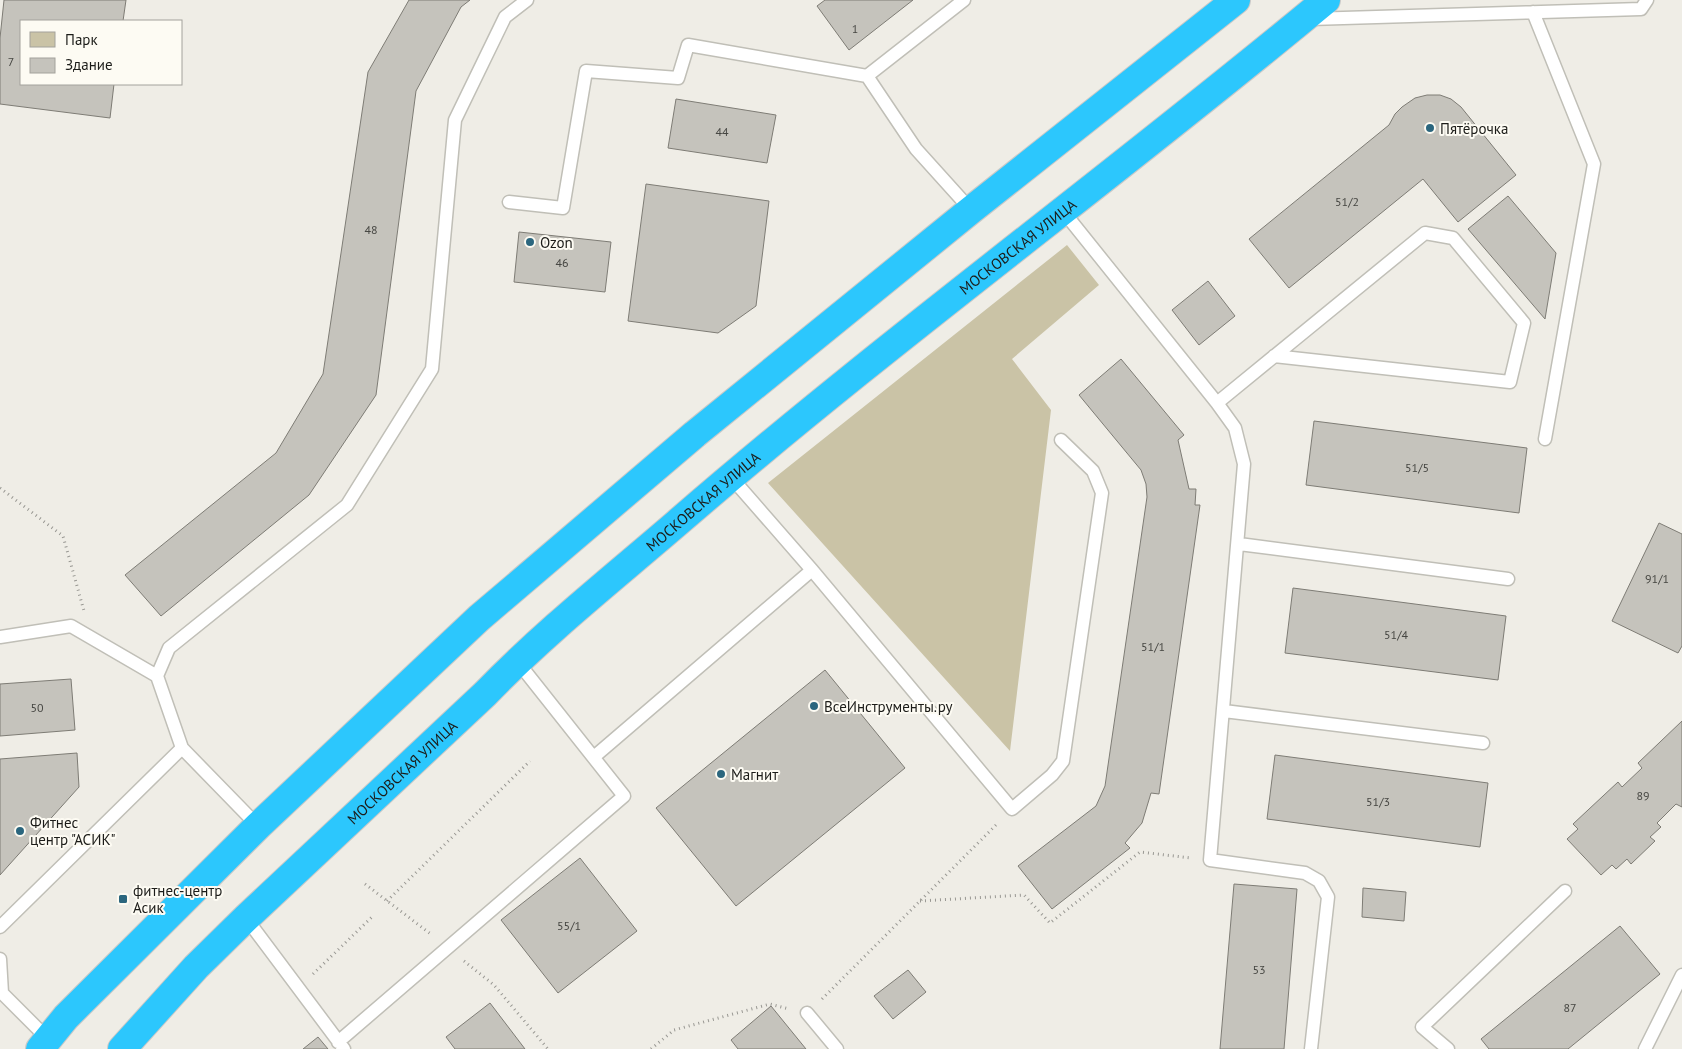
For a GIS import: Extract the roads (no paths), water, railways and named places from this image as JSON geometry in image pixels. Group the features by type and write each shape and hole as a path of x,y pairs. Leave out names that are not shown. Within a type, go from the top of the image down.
{"highway":[{"path":"44,1044 66,1017 258,826 479,618 695,434 971,210 1236,0"},
{"name":"МОСКОВСКАЯ УЛИЦА","path":"122,1049 196,967 485,694 517,661 730,476 896,344 984,270 1063,211 1326,0"}],"lane":[{"path":"157,676 169,648 347,505 432,369 455,120 505,17 527,0"},
{"path":"867,76 964,0"},
{"path":"1302,19 1641,9 1647,0"},
{"path":"1533,12 1594,164 1545,439"},
{"path":"509,202 563,208 586,71 678,78 688,45 867,76 916,149 971,210"},
{"path":"1063,211 1217,403 1234,428 1244,464 1239,544 1210,860 1305,873 1319,881 1328,897 1311,1049"},
{"path":"1217,403 1274,356 1425,233 1453,238 1524,323 1510,382 1274,356"},
{"path":"730,476 812,570 1012,809 1052,775 1063,761 1102,493 1092,471 1061,440"},
{"path":"1239,544 1508,579"},
{"path":"595,756 812,570"},
{"path":"0,637 71,626 157,676 182,748 258,826"},
{"path":"246,918 341,1045 624,796 595,756 517,661"},
{"path":"1224,711 1483,743"},
{"path":"0,927 182,748"},
{"path":"1448,1049 1422,1027 1565,891"},
{"path":"0,959 2,993 44,1044"},
{"path":"1646,1049 1682,974"},
{"path":"807,1013 837,1049"}],"place":[{"name":"Пятёрочка","path":"1430,128"},
{"name":"Ozon","path":"530,242"},
{"name":"ВсеИнструменты.ру","path":"814,706"},
{"name":"Магнит","path":"721,774"},
{"name":"Фитнес центр \"АСИК\"","path":"20,831"},
{"name":"фитнес-центр Асик","path":"123,899"}]}
